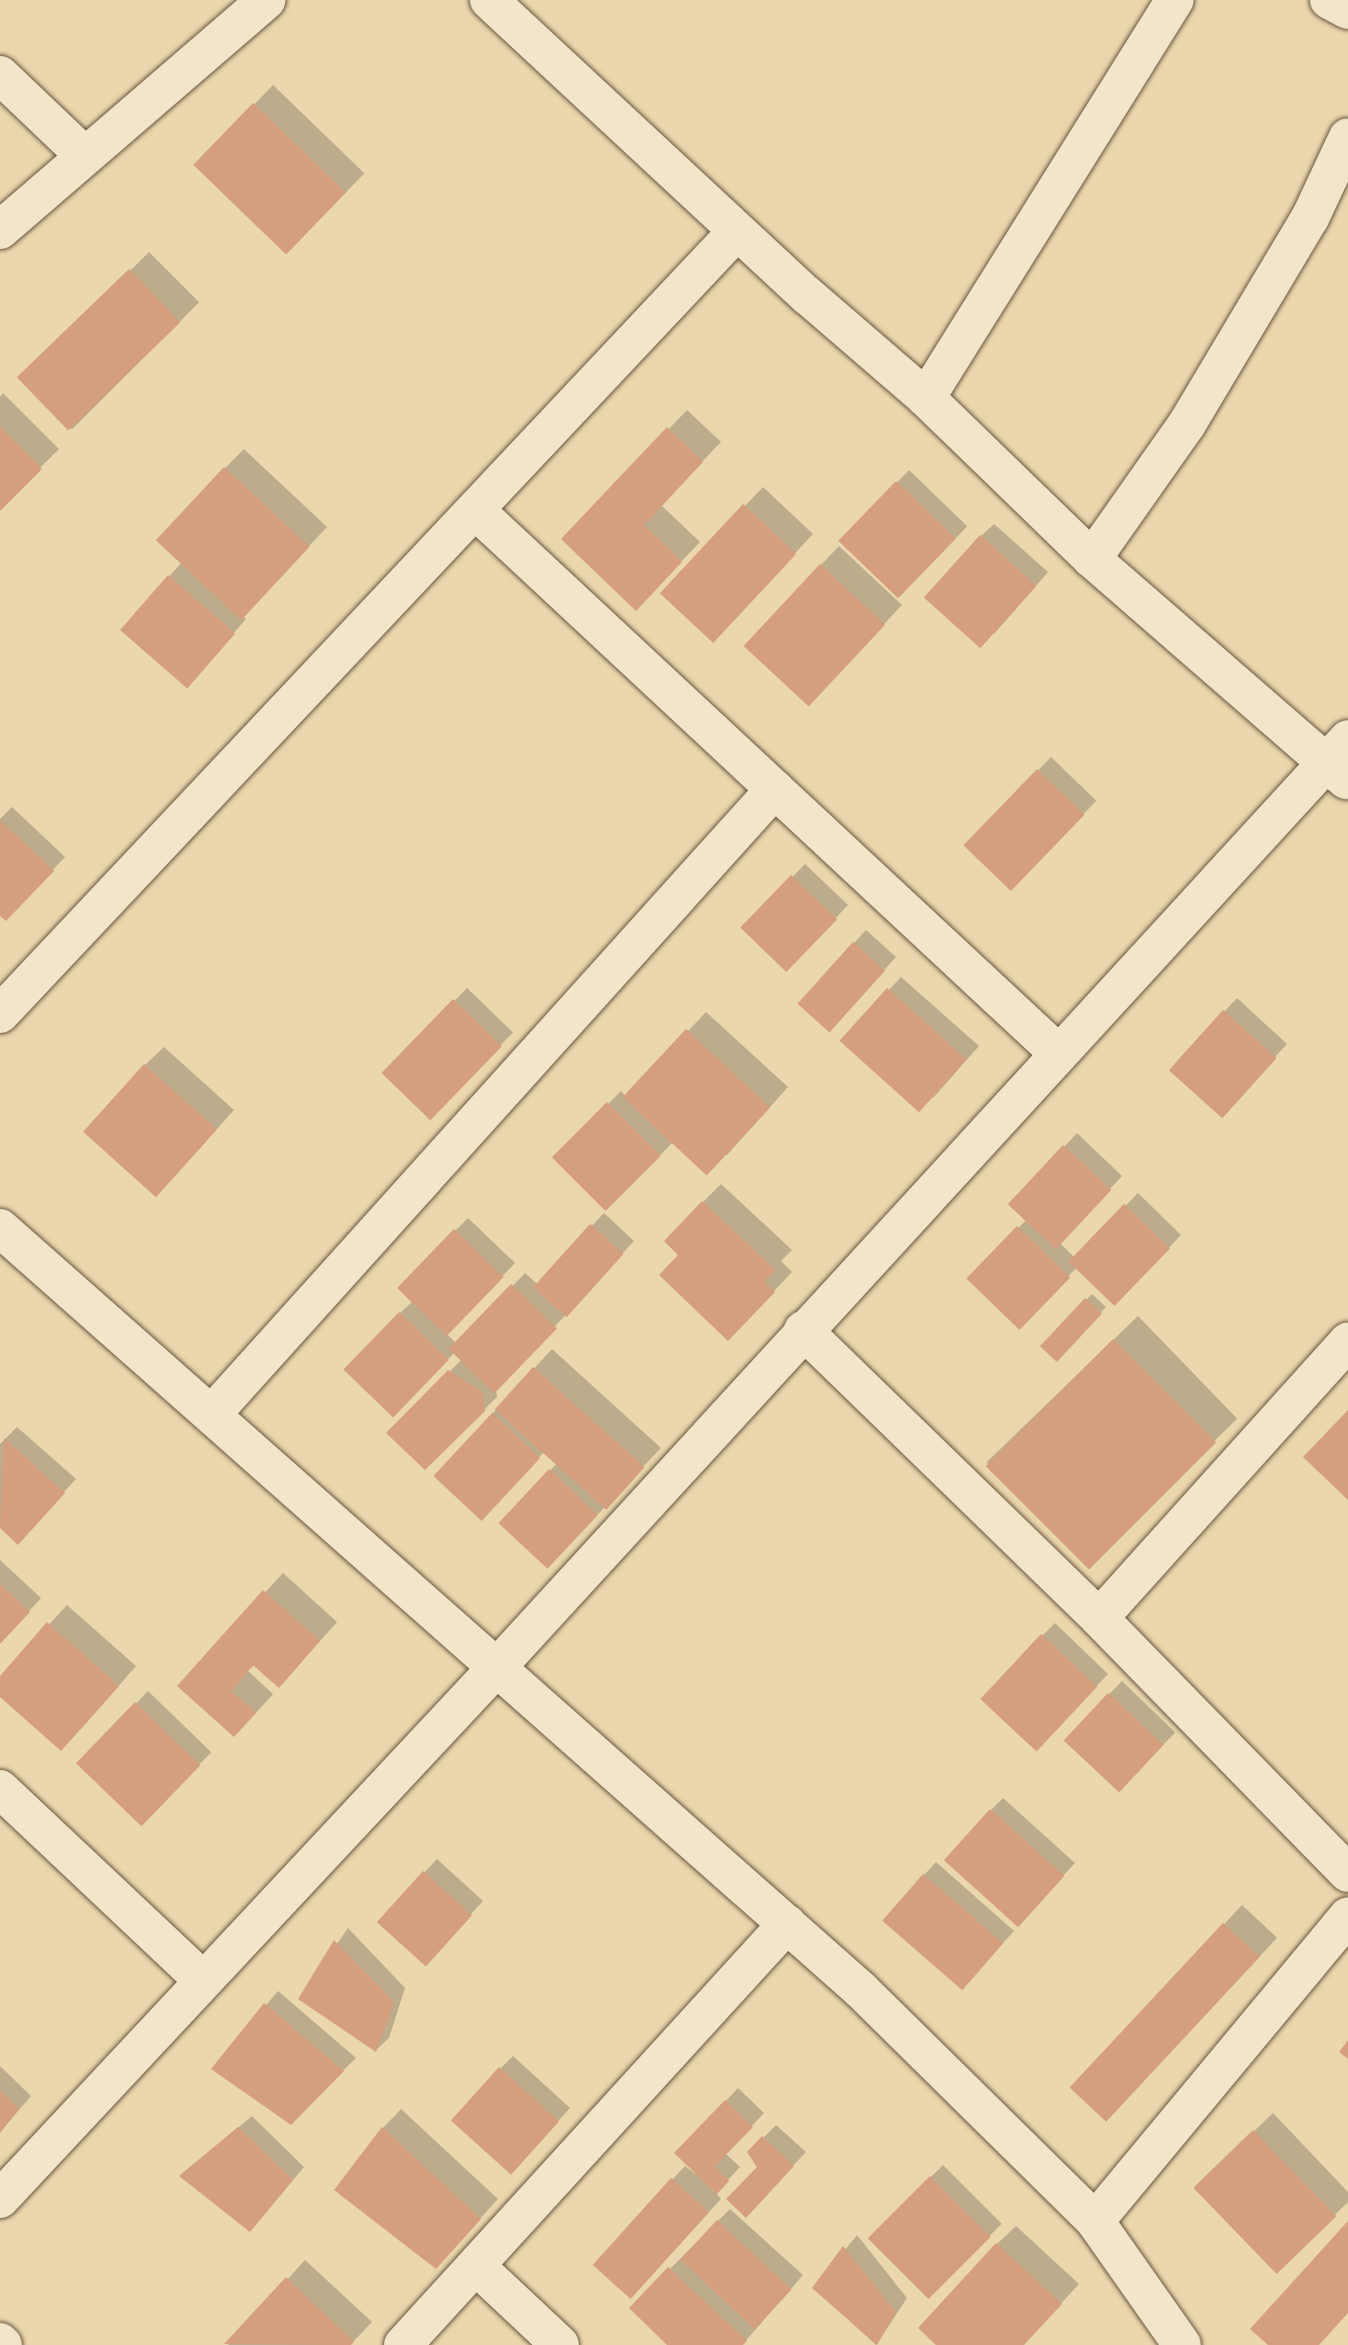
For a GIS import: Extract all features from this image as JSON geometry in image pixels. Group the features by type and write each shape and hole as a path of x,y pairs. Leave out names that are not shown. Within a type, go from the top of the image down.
{"street":[{"path":"0,230 266,0"},
{"path":"0,2199 499,1665 803,1330 1059,1054 1341,762 1092,559 926,398 737,231 489,0"},
{"path":"926,398 1175,0"},
{"path":"1329,0 1348,10"},
{"path":"0,75 85,156"},
{"path":"1092,559 1187,424 1310,218 1348,137"},
{"path":"0,1014 737,231"},
{"path":"475,510 1059,1054"},
{"path":"212,1414 775,789"},
{"path":"0,1228 499,1665 861,1990 1095,2221 1182,2345"},
{"path":"803,1330 1099,1618 1348,1873"},
{"path":"1099,1618 1348,1341"},
{"path":"0,1789 203,1980"},
{"path":"1095,2221 1348,1916"},
{"path":"403,2345 787,1924"},
{"path":"476,2266 560,2345"}],"building":[{"path":"253,103 346,193 286,254 193,165"},
{"path":"129,269 180,322 68,431 17,377"},
{"path":"0,427 42,469 0,511"},
{"path":"667,427 703,462 644,525 682,562 636,611 561,539"},
{"path":"224,467 310,547 241,620 156,540"},
{"path":"896,481 956,539 898,598 838,541"},
{"path":"743,504 796,554 713,643 660,593"},
{"path":"980,535 1036,586 980,648 924,597"},
{"path":"820,564 885,625 809,707 744,646"},
{"path":"168,575 235,633 187,688 120,630"},
{"path":"1037,769 1084,815 1011,891 963,845"},
{"path":"0,820 54,871 6,921 0,916"},
{"path":"791,875 837,919 786,972 740,928"},
{"path":"853,942 885,971 829,1032 797,1004"},
{"path":"887,988 967,1060 919,1112 839,1041"},
{"path":"453,999 502,1046 430,1120 381,1073"},
{"path":"1223,1010 1277,1058 1222,1118 1169,1070"},
{"path":"686,1029 770,1107 707,1175 623,1097"},
{"path":"144,1064 217,1130 156,1197 83,1132"},
{"path":"607,1102 661,1156 606,1211 552,1157"},
{"path":"1063,1145 1111,1190 1056,1249 1008,1204"},
{"path":"702,1201 775,1270 764,1281 775,1292 728,1341 659,1275 678,1255 664,1241"},
{"path":"1124,1204 1170,1248 1114,1306 1068,1262"},
{"path":"590,1224 623,1254 567,1317 533,1287"},
{"path":"1017,1226 1070,1277 1020,1330 966,1279"},
{"path":"454,1229 504,1277 447,1336 397,1288"},
{"path":"511,1284 557,1328 495,1393 448,1349"},
{"path":"1085,1298 1102,1314 1057,1362 1040,1346"},
{"path":"399,1312 449,1360 393,1417 343,1370"},
{"path":"1113,1339 1216,1442 1089,1570 986,1466"},
{"path":"533,1367 644,1467 606,1510 495,1409"},
{"path":"448,1370 483,1393 485,1411 425,1470 386,1433"},
{"path":"1348,1410 1348,1500 1303,1457"},
{"path":"492,1413 540,1458 482,1521 433,1476"},
{"path":"4,1438 65,1493 18,1545 0,1528"},
{"path":"549,1469 598,1515 548,1569 499,1523"},
{"path":"0,1584 30,1612 0,1644"},
{"path":"263,1590 320,1641 279,1688 253,1665 231,1691 256,1713 234,1737 177,1686"},
{"path":"47,1622 119,1686 61,1751 0,1697 0,1676"},
{"path":"1041,1634 1097,1687 1037,1752 980,1699"},
{"path":"1108,1693 1164,1745 1119,1792 1064,1741"},
{"path":"135,1702 200,1765 141,1826 76,1763"},
{"path":"990,1809 1064,1876 1018,1927 944,1860"},
{"path":"423,1871 472,1915 426,1966 377,1922"},
{"path":"923,1874 1003,1944 962,1990 882,1921"},
{"path":"1223,1923 1260,1957 1106,2122 1070,2088"},
{"path":"334,1940 394,2002 376,2052 298,1999"},
{"path":"264,2003 344,2071 291,2125 211,2069"},
{"path":"1348,2040 1348,2059 1339,2052"},
{"path":"499,2067 559,2121 511,2175 451,2121"},
{"path":"0,2090 19,2109 0,2133"},
{"path":"725,2100 753,2127 714,2167 729,2181 717,2194 674,2153"},
{"path":"238,2127 293,2180 250,2232 179,2176"},
{"path":"382,2127 481,2219 436,2269 334,2190"},
{"path":"1253,2130 1336,2216 1277,2274 1193,2188"},
{"path":"762,2136 794,2166 746,2218 726,2199 757,2167 747,2152"},
{"path":"930,2176 991,2237 929,2299 868,2238"},
{"path":"671,2178 709,2212 631,2299 593,2265"},
{"path":"717,2220 792,2290 755,2329 680,2259"},
{"path":"1348,2221 1348,2313 1319,2345 1268,2345 1250,2329"},
{"path":"996,2243 1062,2304 1024,2345 936,2345 918,2328"},
{"path":"843,2246 896,2312 877,2345 812,2288"},
{"path":"668,2267 747,2341 743,2345 667,2345 629,2308"},
{"path":"286,2277 354,2342 351,2345 224,2344"}]}
